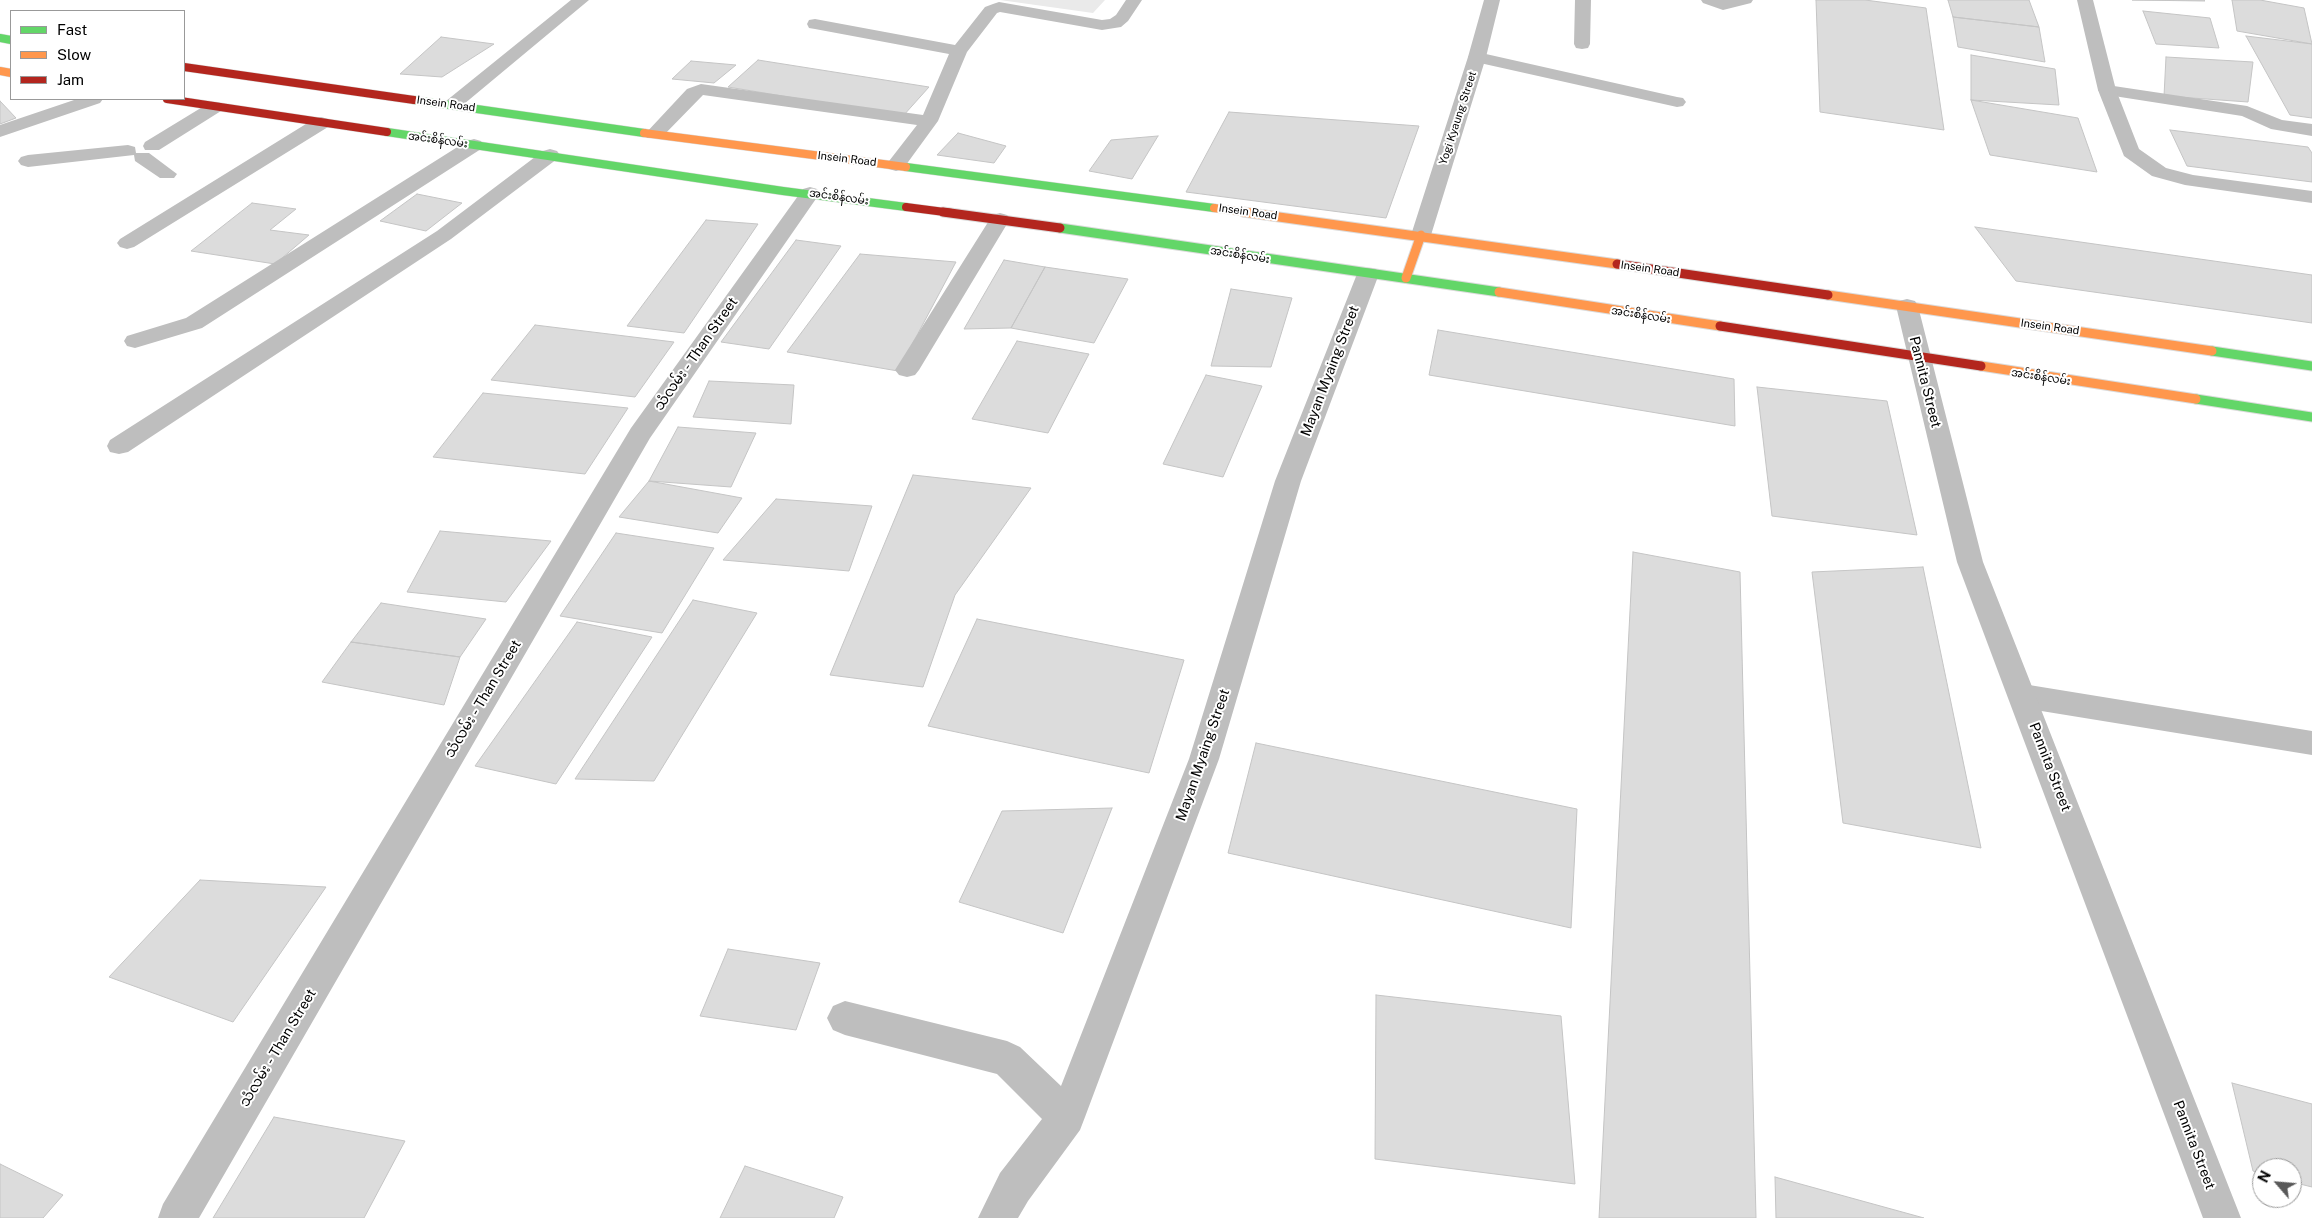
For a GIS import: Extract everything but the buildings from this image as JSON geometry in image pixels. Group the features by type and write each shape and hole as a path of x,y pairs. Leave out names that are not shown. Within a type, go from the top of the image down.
{"main road":[{"name":"Insein Road","path":"185,67 654,134 864,160 1420,235 2312,366"},
{"name":"အင်းစိန်လမ်း","path":"174,100 391,134 529,152 547,143 828,193 1368,274 1406,278 2312,418"},
{"path":"391,134 429,102"},
{"path":"529,152 547,143 563,121"},
{"path":"852,175 864,160"},
{"path":"1406,278 1420,235"}],"street":[{"path":"452,105 581,0"},
{"path":"896,165 929,121 960,51 991,10 998,7 1102,26 1115,23 1122,18 1134,0"},
{"name":"Yogi Kyaung Street","path":"1420,235 1477,57 1492,0"},
{"path":"1582,44 1583,0"},
{"path":"1709,0 1723,5 1745,0"},
{"path":"2085,0 2108,90 2131,152 2159,172 2192,181 2312,197"},
{"path":"815,24 960,51"},
{"path":"1477,57 1677,102"},
{"path":"654,134 693,93 701,89 929,121"},
{"path":"2108,90 2247,111 2278,125 2312,130"},
{"path":"0,132 91,100"},
{"path":"28,161 141,151 215,107"},
{"path":"127,243 321,123"},
{"path":"119,446 444,235 547,143"},
{"path":"135,342 194,323 474,145"},
{"path":"141,151 166,174"},
{"name":"သံလမ်း - Than Street","path":"177,1218 640,434 828,193"},
{"path":"907,370 1000,218"},
{"name":"Mayan Myaing Street","path":"997,1218 1014,1187 1067,1118 1204,759 1288,481 1368,274"},
{"name":"Pannita Street","path":"1907,306 1970,562 2222,1218"},
{"path":"2023,696 2312,743"},
{"path":"845,1018 1007,1059 1067,1118"}],"shaded area":[{"path":"1000,0 1105,0 1093,13"}],"traffic: fast":[{"path":"0,38 10,40"},
{"path":"414,100 644,133"},
{"path":"387,132 783,191 906,207"},
{"path":"906,167 1214,208"},
{"path":"1060,228 1499,292"},
{"path":"2212,351 2312,366"},
{"path":"2196,399 2312,417"}],"traffic: slow":[{"path":"0,71 10,73"},
{"path":"644,133 906,167"},
{"path":"1214,208 1617,264"},
{"path":"1406,278 1421,235"},
{"path":"1499,292 1720,326"},
{"path":"1828,295 2212,351"},
{"path":"1981,366 2196,399"}],"traffic: jam":[{"path":"185,67 414,100"},
{"path":"174,100 387,132"},
{"path":"906,207 1060,228"},
{"path":"1617,264 1828,295"},
{"path":"1720,326 1981,366"}]}
